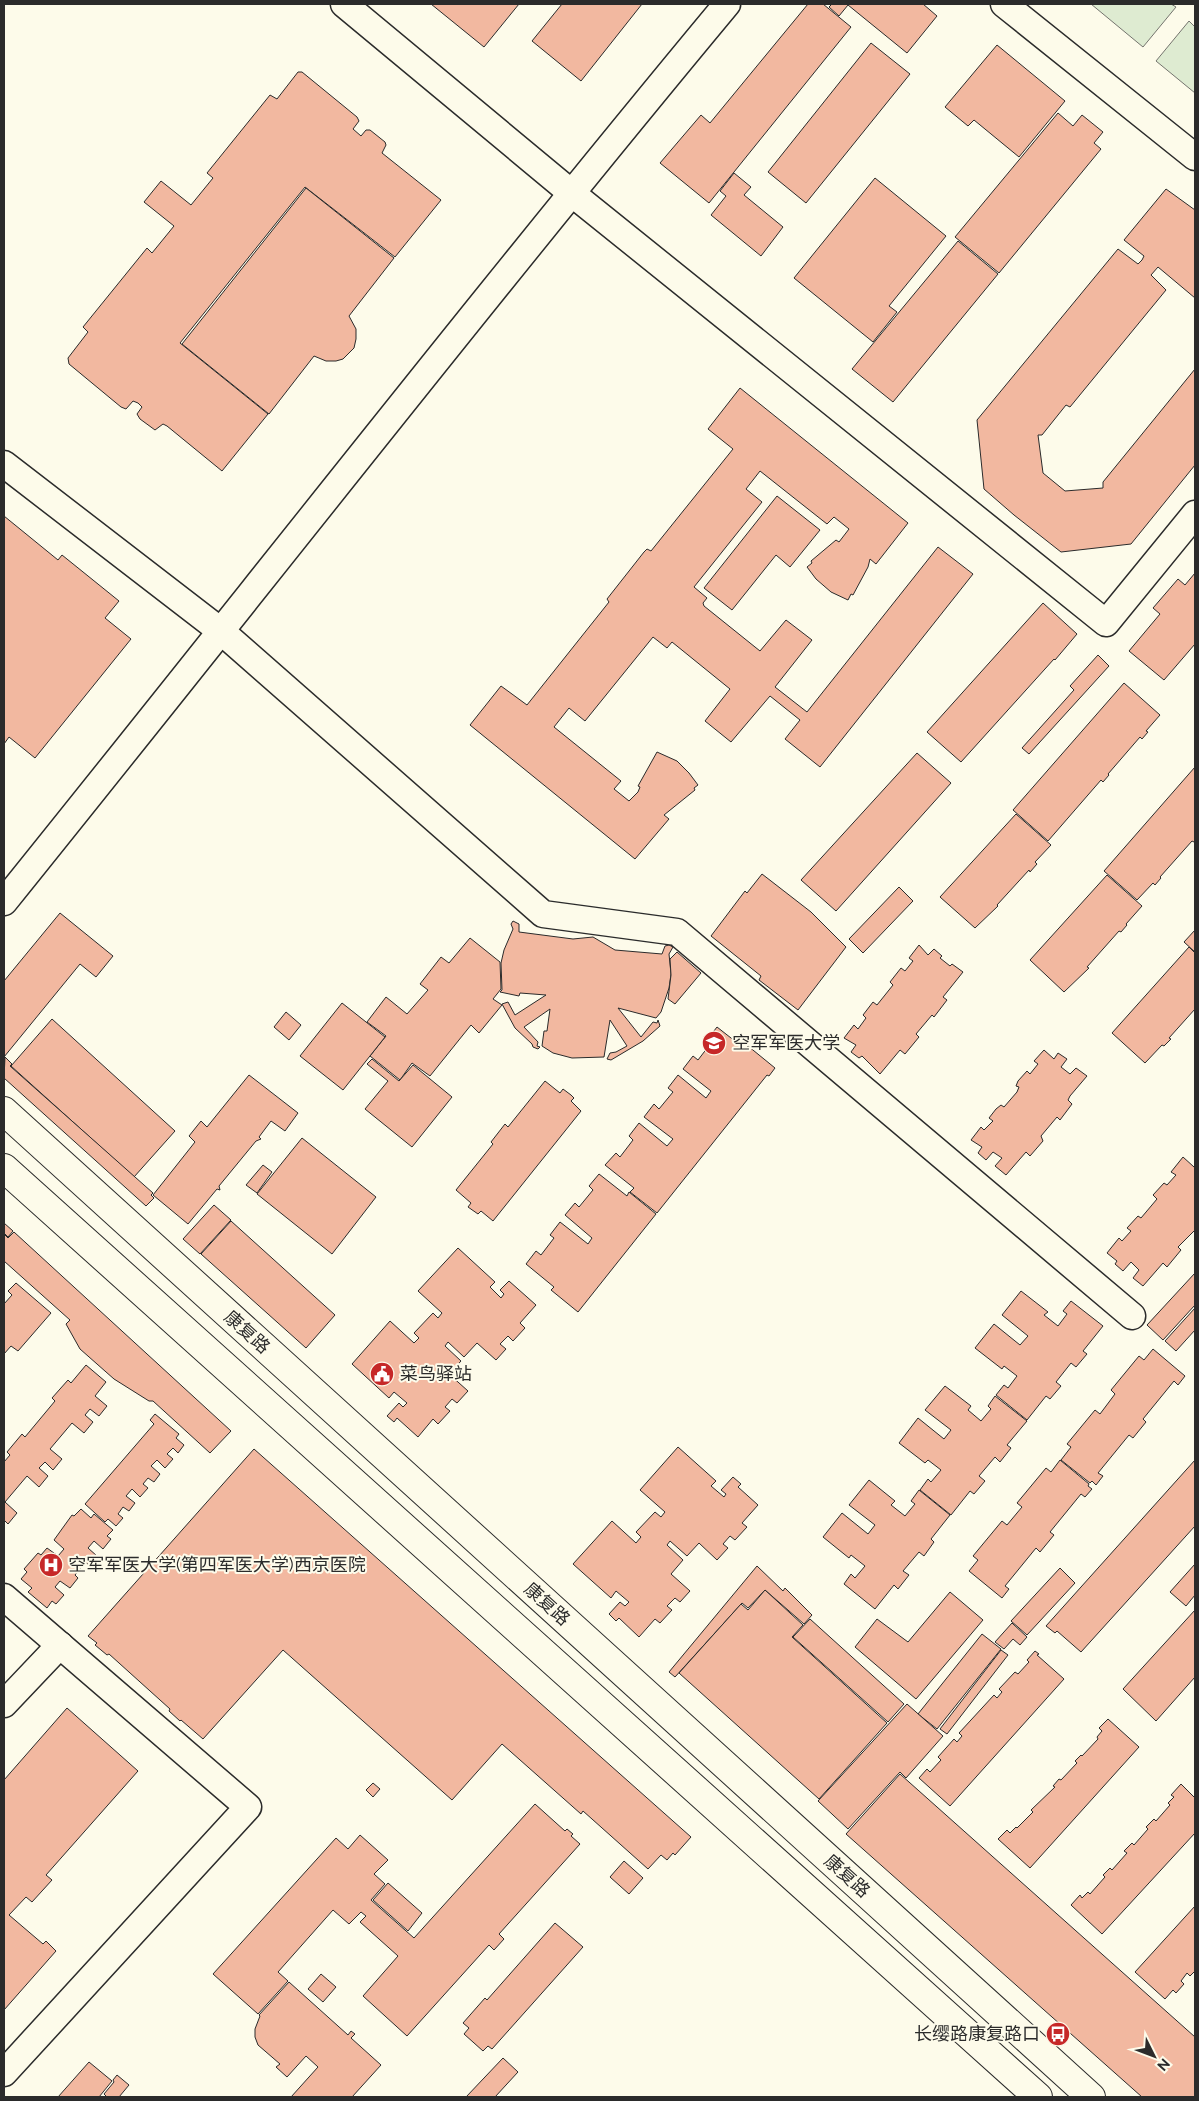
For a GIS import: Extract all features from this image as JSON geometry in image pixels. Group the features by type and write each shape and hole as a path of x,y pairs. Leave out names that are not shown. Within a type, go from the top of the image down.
{"main road":[{"name":"康复路","path":"4,1111 1091,2097"},
{"name":"康复路","path":"4,1168 1038,2097"}],"street":[{"path":"344,4 571,192 1106,623 1195,514"},
{"path":"4,902 222,632 571,192 727,4"},
{"path":"1004,4 1195,157"},
{"path":"4,464 222,632 543,914 677,932 1132,1316"},
{"path":"4,1597 248,1807 4,2073"},
{"path":"4,1704 60,1645"}],"green space":[{"path":"1091,4 1171,4 1176,7 1143,47"},
{"path":"1189,21 1195,27 1195,93 1156,61"}],"building":[{"path":"431,4 519,4 484,47"},
{"path":"562,4 642,4 581,81 532,41"},
{"path":"808,4 823,4 851,27 709,203 660,163 701,115 710,123"},
{"path":"832,4 923,4 937,16 907,53 848,5 839,16 829,7"},
{"path":"871,43 910,74 806,203 768,172"},
{"path":"997,45 1065,101 1019,157 974,120 968,126 945,107"},
{"path":"298,72 302,72 357,117 359,121 353,129 361,136 366,130 370,130 385,142 386,145 382,153 441,200 395,257 305,187 180,343 268,414 222,471 167,426 163,424 155,430 140,419 137,414 142,407 138,403 133,401 126,409 121,407 69,364 68,358 88,332 83,327 147,248 152,253 174,226 144,202 161,181 191,205 213,178 207,173 270,95 277,99"},
{"path":"1058,113 1073,126 1082,115 1103,132 1094,143 1101,149 999,273 955,237"},
{"path":"734,173 751,187 744,195 783,227 761,256 711,215 726,196 720,191"},
{"path":"875,178 946,236 889,306 897,312 873,342 794,278"},
{"path":"306,188 394,258 349,316 356,329 354,348 343,359 336,361 326,361 314,356 269,414 182,344"},
{"path":"1166,189 1195,210 1195,298 1158,267 1151,275 1166,290 1070,407 1066,405 1042,435 1038,435 1043,473 1065,491 1103,488 1103,482 1195,369 1195,465 1131,544 1061,552 984,489 977,420 1118,249 1138,264 1142,260 1144,256 1124,240"},
{"path":"958,241 998,274 893,402 852,369"},
{"path":"740,388 908,523 876,564 870,559 868,567 853,595 851,594 848,600 831,592 816,579 807,567 812,563 811,561 836,540 839,542 849,529 834,517 827,524 760,471 746,489 762,502 694,587 707,598 703,603 704,606 760,651 786,620 812,640 775,687 807,712 938,547 973,574 820,767 785,739 800,720 770,696 731,742 705,721 730,689 672,642 667,648 653,637 585,721 569,708 554,727 621,781 614,789 629,801 638,792 640,787 638,786 657,752 677,761 698,785 694,788 695,790 664,815 669,819 635,859 470,725 501,686 527,705 609,602 607,599 644,552 647,549 651,551 733,449 708,429"},
{"path":"777,496 820,530 790,567 776,555 732,610 704,588"},
{"path":"4,516 58,560 62,555 119,601 105,618 131,639 35,758 9,737 4,744"},
{"path":"1195,573 1195,644 1164,680 1129,651 1160,614 1153,608 1178,579 1185,585"},
{"path":"1043,603 1077,634 961,762 927,732"},
{"path":"1098,655 1109,666 1029,754 1022,748 1074,690 1070,686"},
{"path":"1124,683 1160,715 1146,731 1148,732 1142,739 1140,737 1103,782 1101,780 1048,841 1013,810"},
{"path":"917,753 951,783 836,911 801,880"},
{"path":"1195,767 1195,841 1192,841 1155,885 1153,883 1137,900 1104,871"},
{"path":"1016,814 1051,845 1035,862 1037,864 1030,872 1029,870 998,906 975,928 940,897"},
{"path":"762,874 811,912 846,947 798,1010 759,980 761,976 711,936 745,891 747,893"},
{"path":"1107,875 1142,906 1121,932 1119,931 1087,967 1089,968 1064,992 1030,960"},
{"path":"899,887 913,901 863,953 849,939"},
{"path":"60,913 113,956 96,977 80,964 4,1057 4,981"},
{"path":"513,921 519,924 519,932 573,939 593,937 615,950 662,954 665,946 673,947 669,954 671,974 669,988 661,1012 656,1018 618,1008 641,1037 653,1022 657,1023 658,1020 660,1026 643,1041 611,1060 607,1059 610,1053 627,1046 610,1020 604,1057 572,1058 553,1053 542,1046 544,1031 547,1031 550,1009 524,1027 538,1042 537,1046 540,1047 538,1049 533,1047 515,1028 502,1004 508,1002 515,1015 546,995 520,993 519,996 500,992 502,990 501,963 513,929 511,924"},
{"path":"1195,930 1195,952 1184,942"},
{"path":"470,938 500,962 501,989 493,999 502,1005 479,1033 471,1025 430,1076 412,1063 400,1080 370,1056 386,1036 367,1022 386,997 407,1014 428,990 420,984 441,957 449,963"},
{"path":"919,945 928,955 934,949 942,956 940,958 950,966 952,964 963,972 943,997 947,1000 934,1017 932,1015 916,1034 919,1037 905,1054 900,1050 880,1074 862,1056 859,1058 851,1052 856,1045 844,1038 854,1025 858,1029 866,1018 863,1015 873,1002 877,1005 893,985 890,982 901,968 905,971 913,961 909,958"},
{"path":"1189,947 1195,953 1195,1009 1169,1038 1171,1039 1164,1046 1162,1045 1145,1063 1112,1033"},
{"path":"677,952 701,973 675,1004 668,999 671,975 670,959"},
{"path":"342,1003 385,1037 343,1090 300,1056"},
{"path":"286,1012 301,1025 289,1040 274,1027"},
{"path":"52,1019 175,1131 134,1177 11,1066"},
{"path":"717,1027 745,1049 748,1046 775,1068 769,1076 767,1075 657,1213 630,1192 634,1188 605,1165 616,1153 620,1157 633,1140 629,1136 639,1123 667,1146 673,1139 644,1117 654,1104 659,1109 673,1092 668,1088 678,1075 706,1098 711,1091 683,1069 693,1056 698,1060 711,1043 707,1040"},
{"path":"1044,1050 1054,1059 1058,1053 1067,1059 1061,1067 1070,1074 1076,1068 1087,1076 1070,1096 1068,1100 1072,1104 1060,1120 1057,1117 1041,1136 1043,1141 1030,1156 1026,1152 1006,1175 995,1166 1002,1158 993,1152 986,1160 978,1153 982,1147 971,1140 981,1127 984,1130 993,1121 989,1118 996,1109 1001,1105 1004,1107 1017,1092 1019,1087 1016,1086 1018,1081 1027,1071 1030,1074 1038,1064 1034,1061"},
{"path":"5,1057 12,1064 10,1066 153,1193 151,1195 154,1198 146,1206 4,1078"},
{"path":"372,1059 399,1081 413,1065 452,1097 412,1147 365,1109 388,1081 367,1064"},
{"path":"249,1075 298,1113 285,1131 271,1121 259,1137 261,1139 256,1141 219,1186 220,1190 217,1189 188,1224 153,1195 195,1142 189,1136 201,1121 207,1127"},
{"path":"545,1081 560,1093 563,1089 571,1095 574,1098 571,1101 581,1111 493,1221 481,1211 478,1214 468,1207 471,1203 456,1190 493,1144 491,1142 505,1124 508,1127"},
{"path":"302,1138 376,1197 332,1254 257,1194"},
{"path":"1183,1157 1194,1167 1195,1165 1195,1230 1178,1247 1181,1250 1167,1267 1163,1263 1143,1286 1133,1278 1139,1270 1131,1262 1123,1271 1115,1264 1117,1261 1107,1253 1119,1238 1122,1241 1131,1231 1127,1228 1138,1216 1141,1218 1157,1199 1153,1195 1164,1183 1167,1185 1176,1175 1171,1172"},
{"path":"263,1165 272,1172 257,1193 246,1185"},
{"path":"599,1174 627,1196 629,1192 656,1214 578,1312 551,1290 554,1287 526,1264 536,1251 541,1255 554,1238 550,1235 560,1222 588,1244 592,1238 565,1215 575,1203 579,1207 593,1190 589,1186"},
{"path":"214,1205 231,1220 200,1254 183,1239"},
{"path":"231,1221 335,1315 306,1348 201,1254"},
{"path":"4,1223 13,1231 8,1237 4,1233"},
{"path":"14,1232 231,1431 210,1453 153,1401 149,1401 114,1379 80,1349 66,1324 70,1320 4,1261 4,1234 8,1238"},
{"path":"458,1248 495,1282 490,1287 501,1298 504,1294 500,1290 509,1281 536,1305 520,1323 525,1328 513,1341 508,1336 500,1344 506,1349 496,1360 477,1343 464,1357 448,1342 445,1346 461,1361 449,1374 468,1391 457,1403 452,1399 445,1407 450,1411 438,1424 433,1419 418,1437 397,1418 394,1422 387,1416 399,1403 403,1407 407,1403 394,1392 389,1398 352,1364 390,1321 414,1343 419,1338 414,1333 433,1313 438,1318 442,1313 418,1291"},
{"path":"1195,1273 1195,1305 1163,1340 1147,1325"},
{"path":"16,1283 51,1313 18,1351 11,1346 4,1354 4,1304 12,1295 8,1291"},
{"path":"1021,1291 1048,1312 1044,1315 1058,1326 1067,1314 1063,1311 1071,1301 1103,1326 1083,1351 1087,1354 1076,1367 1071,1363 1056,1382 1061,1386 1050,1399 1046,1396 1027,1420 996,1395 1004,1385 1008,1388 1017,1376 1004,1366 1002,1369 975,1348 994,1324 1020,1345 1028,1336 1002,1315"},
{"path":"1195,1308 1195,1330 1176,1351 1165,1341"},
{"path":"1153,1349 1185,1376 1178,1385 1174,1381 1143,1419 1146,1422 1133,1438 1129,1435 1098,1473 1103,1476 1096,1485 1092,1481 1090,1483 1061,1460 1071,1447 1067,1444 1095,1410 1100,1414 1115,1394 1111,1390 1139,1356 1144,1360"},
{"path":"86,1365 106,1382 95,1396 107,1406 99,1416 90,1409 85,1415 93,1422 84,1433 72,1423 50,1449 62,1459 53,1470 45,1462 39,1468 48,1476 39,1487 27,1476 5,1502 17,1513 8,1524 4,1520 4,1462 10,1455 7,1452 22,1434 25,1437 55,1401 52,1398 68,1380 71,1383"},
{"path":"945,1386 971,1406 968,1410 981,1421 991,1409 988,1406 995,1396 1027,1421 1007,1445 1011,1448 1000,1462 995,1457 979,1476 985,1481 974,1494 970,1491 951,1515 920,1490 928,1479 931,1482 941,1470 928,1460 925,1463 899,1443 918,1418 944,1439 951,1430 925,1410"},
{"path":"155,1414 179,1434 176,1438 184,1445 178,1453 173,1448 167,1454 173,1459 165,1468 157,1460 151,1466 160,1474 154,1482 148,1478 143,1484 148,1488 140,1497 132,1489 126,1496 135,1503 129,1511 123,1507 118,1514 123,1518 116,1526 108,1519 105,1522 85,1504 154,1424 150,1420"},
{"path":"678,1447 716,1481 711,1486 724,1497 726,1494 721,1490 733,1477 741,1484 738,1487 758,1505 742,1523 747,1527 735,1540 730,1536 723,1544 728,1548 717,1560 699,1543 687,1556 670,1541 667,1545 683,1560 671,1574 690,1591 680,1602 675,1598 667,1606 672,1610 660,1623 655,1619 639,1637 619,1618 616,1621 609,1614 620,1602 625,1606 629,1602 616,1591 611,1598 573,1564 612,1521 636,1543 641,1537 636,1532 655,1512 661,1517 665,1512 640,1490"},
{"path":"254,1449 691,1837 675,1855 673,1853 667,1860 661,1855 648,1869 583,1811 581,1814 502,1744 452,1800 283,1650 203,1739 180,1721 169,1711 170,1709 109,1654 107,1655 95,1645 97,1643 88,1636"},
{"path":"1060,1460 1089,1484 1088,1486 1092,1489 1085,1497 1081,1494 1050,1532 1054,1535 1040,1552 1036,1548 1005,1586 1009,1589 1002,1598 969,1571 978,1560 973,1556 1002,1521 1007,1525 1022,1507 1017,1503 1046,1468 1051,1472"},
{"path":"1195,1460 1195,1526 1081,1652 1057,1631 1055,1633 1046,1626"},
{"path":"869,1480 895,1501 891,1505 905,1516 915,1504 911,1501 919,1490 950,1515 931,1539 934,1542 924,1556 919,1552 903,1571 909,1575 898,1589 894,1585 875,1609 844,1584 851,1574 855,1578 865,1566 851,1555 849,1558 823,1537 842,1513 868,1534 875,1525 849,1505"},
{"path":"81,1509 91,1518 94,1514 113,1530 107,1536 111,1539 103,1549 94,1541 88,1548 97,1556 89,1565 85,1562 75,1575 78,1578 70,1588 60,1581 55,1587 64,1595 56,1604 52,1601 47,1608 28,1592 32,1588 21,1579 27,1572 24,1569 38,1553 41,1555 47,1548 58,1556 64,1549 54,1540 72,1515 74,1516"},
{"path":"1195,1564 1195,1595 1186,1606 1170,1592"},
{"path":"757,1566 783,1591 785,1588 812,1615 804,1624 765,1590 748,1608 742,1603 675,1677 669,1672"},
{"path":"1060,1568 1075,1583 1027,1635 1011,1621"},
{"path":"765,1590 803,1625 792,1637 887,1723 819,1799 679,1673 741,1604 748,1610"},
{"path":"950,1592 983,1620 916,1699 855,1647 877,1619 908,1642"},
{"path":"1195,1610 1195,1677 1156,1721 1123,1689"},
{"path":"810,1619 904,1704 888,1722 793,1637"},
{"path":"1012,1623 1027,1637 1020,1645 1013,1639 1004,1649 995,1642"},
{"path":"982,1634 1001,1649 937,1729 918,1714"},
{"path":"1001,1650 1008,1655 947,1734 940,1729"},
{"path":"1035,1651 1064,1679 950,1806 919,1778 927,1769 930,1772 941,1760 938,1757 954,1739 957,1742 962,1736 959,1733 994,1695 997,1698 1002,1692 999,1689 1015,1672 1018,1674 1029,1662 1027,1660"},
{"path":"907,1704 943,1736 906,1778 900,1772 848,1829 818,1801"},
{"path":"67,1708 138,1771 46,1875 52,1880 32,1902 26,1897 9,1915 43,1944 46,1941 56,1951 4,2010 4,1780"},
{"path":"1108,1719 1139,1747 1030,1868 998,1839 1007,1830 1010,1833 1017,1828 1033,1812 1031,1810 1055,1787 1053,1786 1059,1779 1061,1780 1077,1763 1075,1761 1098,1739 1097,1737 1102,1731 1099,1728"},
{"path":"900,1774 1195,2037 1195,2097 1142,2097 846,1834"},
{"path":"373,1783 380,1789 373,1797 366,1790"},
{"path":"1181,1784 1195,1798 1195,1833 1102,1934 1071,1905 1080,1895 1082,1898 1088,1892 1090,1894 1105,1877 1103,1875 1110,1868 1112,1870 1127,1853 1124,1851 1132,1843 1134,1845 1148,1829 1146,1827 1154,1819 1156,1821 1170,1805 1168,1803 1174,1797 1171,1795"},
{"path":"535,1804 565,1831 567,1829 573,1834 571,1836 580,1844 499,1934 504,1939 494,1950 489,1945 407,2036 363,1996 398,1956 360,1922 366,1916 361,1912 349,1924 333,1910 278,1972 288,1981 258,2014 213,1974 336,1838 348,1849 360,1835 388,1860 374,1874 385,1884 371,1900 414,1938"},
{"path":"624,1861 643,1878 629,1894 610,1877"},
{"path":"388,1883 422,1913 408,1931 373,1900"},
{"path":"1195,1906 1195,1971 1190,1976 1187,1973 1181,1981 1184,1984 1176,1993 1173,1990 1165,1999 1135,1972"},
{"path":"555,1923 583,1947 492,2049 488,2046 483,2051 464,2034 469,2028 463,2023 485,1998 487,2000"},
{"path":"321,1974 336,1987 323,2002 308,1989"},
{"path":"289,1982 348,2035 351,2031 355,2034 351,2038 381,2065 352,2097 291,2097 318,2067 306,2056 287,2077 276,2067 280,2064 258,2045 255,2029 259,2015"},
{"path":"503,2058 518,2072 495,2097 466,2097"},
{"path":"89,2062 112,2081 99,2097 58,2097"},
{"path":"117,2075 129,2085 119,2097 107,2097 104,2094"}],"place":[{"name":"空军军医大学","path":"714,1043"},
{"name":"菜鸟驿站","path":"382,1374"},
{"name":"空军军医大学(第四军医大学)西京医院","path":"51,1565"},
{"name":"长缨路康复路口","path":"1058,2034"}]}
